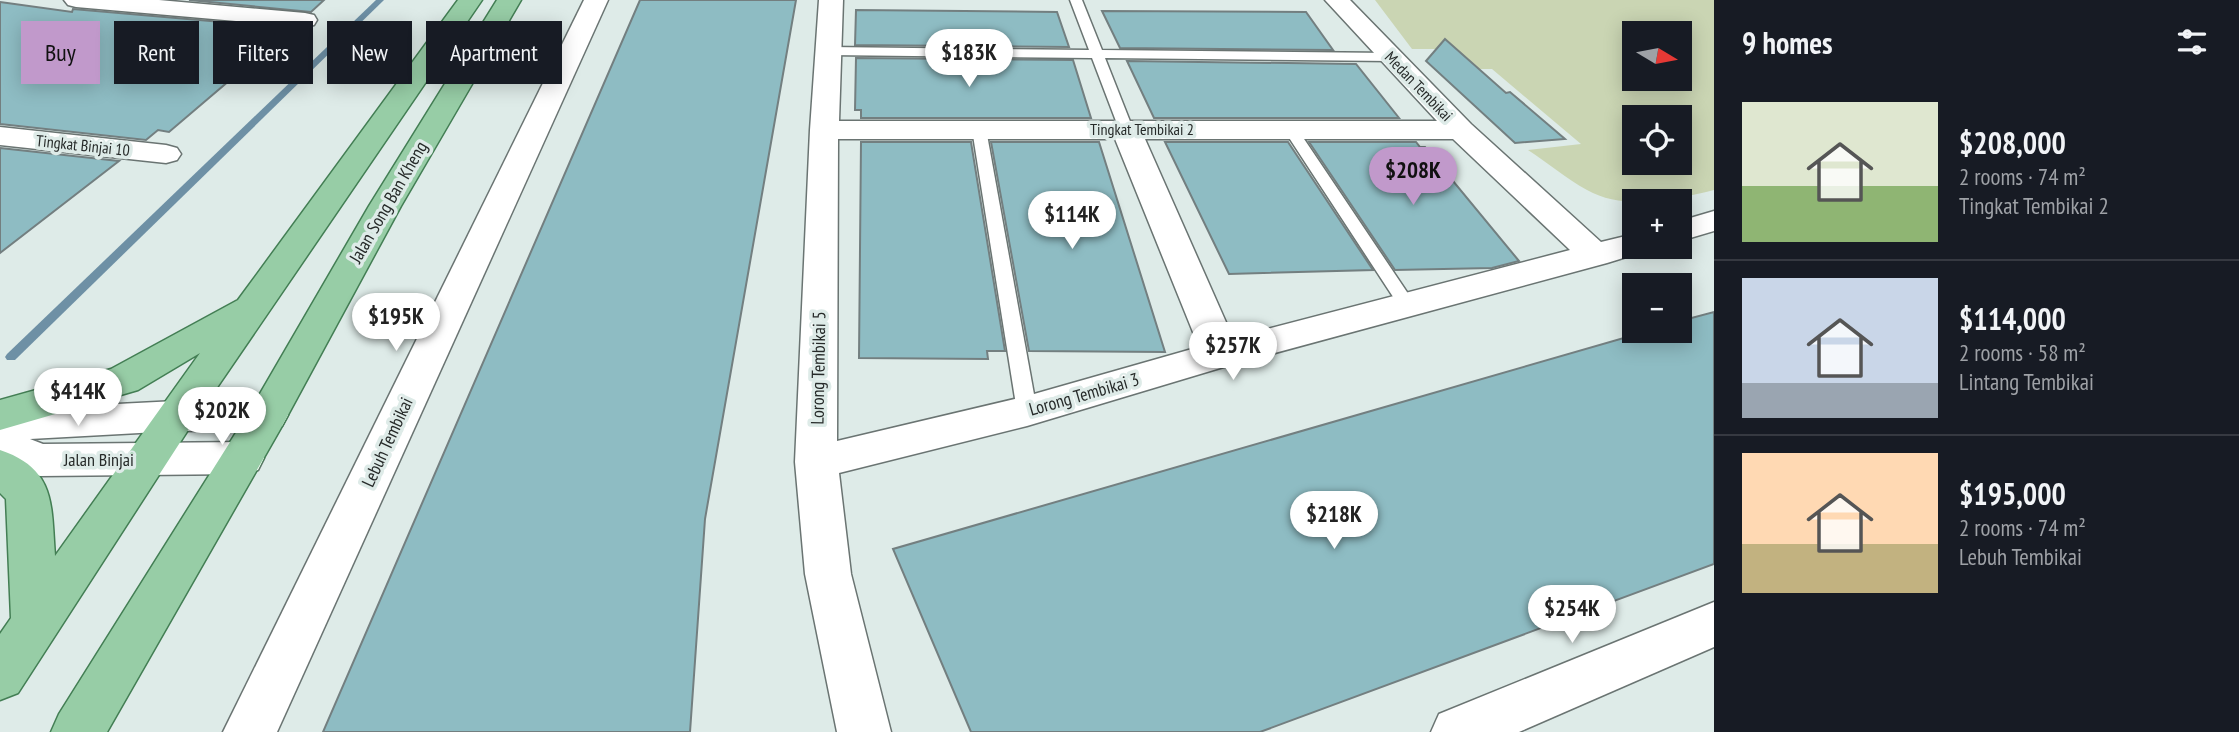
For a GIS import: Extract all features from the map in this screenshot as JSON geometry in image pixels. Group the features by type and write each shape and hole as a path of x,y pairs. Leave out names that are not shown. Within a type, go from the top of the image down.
{"main road":[{"path":"0,676 176,416 470,0"},
{"name":"Jalan Song Ban Kheng","path":"78,732 243,458 385,206 509,0"},
{"path":"0,415 124,380 252,307"},
{"path":"0,467 28,492 36,623"}],"street":[{"path":"76,0 305,20"},
{"name":"Lebuh Tembikai","path":"250,732 596,0"},
{"name":"Lorong Tembikai 5","path":"831,0 824,130 816,461 828,574 864,732"},
{"name":"Medan Tembikai","path":"1337,0 1461,130 1595,255"},
{"name":"Tingkat Tembikai 2","path":"824,130 1461,130"},
{"path":"1126,130 1221,355"},
{"name":"Tingkat Binjai 10","path":"0,136 166,154"},
{"path":"1692,227 1714,221"},
{"name":"Lorong Tembikai 3","path":"816,461 1027,411 1221,355 1622,247"},
{"path":"0,425 176,416 268,415"},
{"name":"Jalan Binjai","path":"0,444 40,460 243,458"},
{"path":"1458,732 1714,624"}],"lane":[{"path":"1076,0 1126,130"},
{"path":"829,51 1096,56 1391,57"},
{"path":"979,129 1027,411"},
{"path":"1291,130 1406,305"}],"green space":[{"path":"1375,0 1714,0 1714,190 1692,195 1692,189 1622,189 1622,201 1587,190 1528,150 1581,144 1492,69 1460,69 1441,49 1412,49"}],"building":[{"path":"189,0 324,0 311,12"},
{"path":"640,0 796,0 705,519 690,732 323,732"},
{"path":"0,2 72,12 73,9 213,21 213,84 225,84 169,132 158,130 146,140 0,124"},
{"path":"856,10 1057,12 1069,47 855,45"},
{"path":"1102,11 1306,12 1333,50 1120,48"},
{"path":"1445,39 1506,93 1510,92 1565,139 1515,143 1426,61"},
{"path":"856,58 1073,60 1091,118 861,118 861,110 855,110"},
{"path":"1127,61 1356,64 1399,118 1154,118"},
{"path":"861,142 971,142 1005,351 987,351 988,359 859,358"},
{"path":"991,142 1099,142 1165,352 1029,351"},
{"path":"1165,142 1288,142 1373,270 1229,274"},
{"path":"1309,142 1416,142 1420,147 1425,147 1519,261 1492,268 1395,270"},
{"path":"0,148 119,161 0,253"},
{"path":"1714,312 1714,564 1260,732 971,732 893,549 1622,339 1622,343 1692,343 1692,318"}],"waterway":[{"path":"11,357 380,0"}]}
